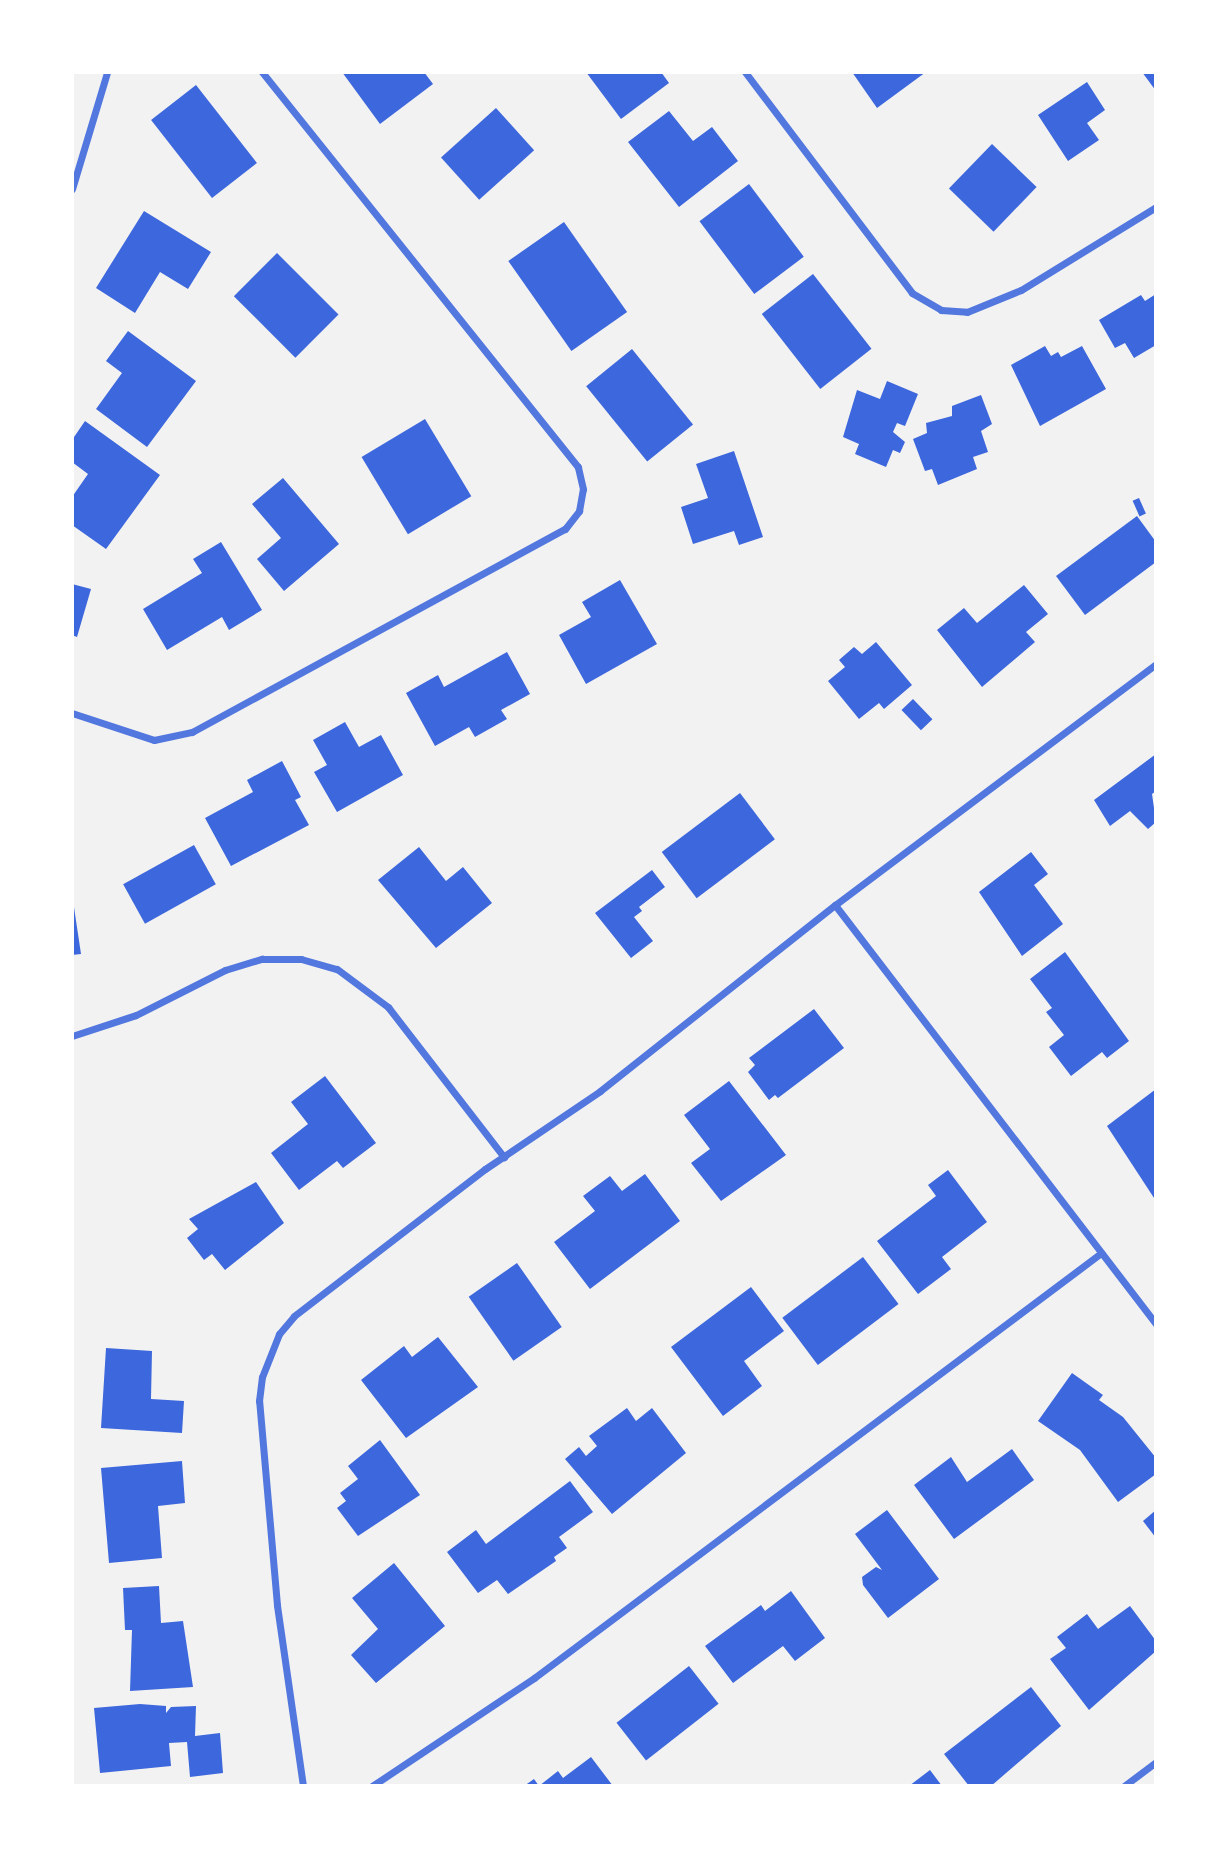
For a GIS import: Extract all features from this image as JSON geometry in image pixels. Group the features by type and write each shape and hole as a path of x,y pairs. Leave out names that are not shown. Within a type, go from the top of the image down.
{"street":[{"path":"72,189 107,72"},
{"path":"72,713 154,740 192,732 565,529 579,511 583,489 578,467 262,72"},
{"path":"745,72 912,293 941,310 967,312 1021,290 1156,207"},
{"path":"303,1786 266,1502 259,1401 268,1355 294,1316 504,1157 600,1091 835,905 1156,664"},
{"path":"835,905 1156,1324"},
{"path":"72,1037 136,1015 225,970 262,959 301,959 337,969 388,1006 504,1157"},
{"path":"372,1786 524,1685 1101,1254"},
{"path":"1124,1786 1156,1762"}],"building":[{"path":"342,72 424,72 433,84 380,124"},
{"path":"586,72 661,72 669,83 621,119"},
{"path":"852,72 926,72 877,108"},
{"path":"1142,72 1156,72 1156,91"},
{"path":"1087,82 1105,110 1087,123 1099,140 1068,161 1038,115"},
{"path":"196,85 257,163 212,198 151,120"},
{"path":"496,108 534,150 479,200 441,158"},
{"path":"669,111 693,141 712,127 738,161 679,207 628,142"},
{"path":"992,144 1037,187 994,232 949,189"},
{"path":"749,184 804,257 754,294 699,221"},
{"path":"144,211 211,252 188,289 160,272 135,313 96,288"},
{"path":"564,222 627,312 571,351 508,261"},
{"path":"277,253 339,315 295,358 234,296"},
{"path":"813,274 871,349 820,389 762,314"},
{"path":"1156,294 1156,345 1134,358 1125,343 1115,348 1099,320 1141,295 1145,301"},
{"path":"128,331 196,381 147,447 96,409 122,373 106,361"},
{"path":"1045,346 1051,356 1058,352 1061,357 1082,346 1106,389 1040,426 1011,365"},
{"path":"632,349 693,424 647,462 586,386"},
{"path":"887,381 918,394 905,426 897,423 893,432 905,442 900,453 893,450 886,467 855,454 859,444 843,437 857,390 880,399"},
{"path":"981,395 992,424 981,431 988,452 973,457 977,469 938,485 932,469 925,471 913,439 927,433 926,423 952,416 952,406"},
{"path":"425,419 471,496 408,534 362,457"},
{"path":"85,421 160,475 106,549 72,525 72,497 88,474 72,462 72,440"},
{"path":"734,451 763,537 739,545 734,531 693,544 681,507 708,498 696,464"},
{"path":"283,478 339,544 284,591 257,559 281,538 252,504"},
{"path":"1139,498 1146,514 1140,516 1133,501"},
{"path":"1137,516 1156,542 1156,562 1085,615 1056,576"},
{"path":"221,542 262,610 229,630 222,617 167,650 143,609 202,573 193,559"},
{"path":"620,580 657,644 586,684 559,635 591,617 582,602"},
{"path":"72,584 91,589 77,637 72,635"},
{"path":"1024,585 1048,614 1026,632 1035,642 982,687 937,630 964,608 977,623"},
{"path":"876,642 912,685 884,709 879,703 859,719 828,681 845,667 839,660 854,647 862,654"},
{"path":"507,652 530,694 501,710 507,719 475,737 469,727 435,746 406,693 438,675 444,687"},
{"path":"913,699 932,719 921,730 901,710"},
{"path":"345,722 359,747 381,735 403,775 337,812 314,772 327,765 313,740"},
{"path":"1156,754 1156,791 1152,794 1156,822 1148,829 1130,811 1110,826 1094,800"},
{"path":"282,761 301,797 295,800 309,825 231,866 205,818 253,792 247,780"},
{"path":"740,793 775,839 697,898 662,852"},
{"path":"194,845 216,884 145,924 123,884"},
{"path":"419,847 446,881 463,867 492,903 436,948 378,880"},
{"path":"1031,852 1048,874 1034,885 1063,924 1022,956 979,892"},
{"path":"652,870 665,887 639,907 642,911 634,917 653,941 631,958 595,913"},
{"path":"72,894 81,954 72,955"},
{"path":"1065,952 1129,1041 1107,1058 1102,1052 1071,1076 1049,1047 1064,1035 1046,1012 1052,1008 1030,979"},
{"path":"814,1009 844,1048 778,1098 775,1095 769,1100 748,1072 755,1065 749,1058"},
{"path":"325,1076 376,1143 343,1168 337,1161 299,1190 271,1153 308,1124 291,1102"},
{"path":"729,1081 786,1155 721,1201 691,1163 710,1149 684,1115"},
{"path":"1156,1089 1156,1201 1107,1126"},
{"path":"948,1170 987,1222 942,1257 951,1269 918,1294 877,1241 936,1196 928,1185"},
{"path":"645,1174 680,1221 590,1289 554,1242 595,1211 583,1196 610,1176 622,1191"},
{"path":"256,1182 284,1223 225,1270 212,1254 204,1260 187,1238 198,1229 189,1219"},
{"path":"863,1257 899,1304 818,1365 782,1318"},
{"path":"517,1263 562,1327 513,1361 469,1297"},
{"path":"751,1287 784,1331 744,1361 762,1386 723,1416 671,1347"},
{"path":"438,1337 478,1387 406,1438 361,1380 404,1346 412,1357"},
{"path":"106,1348 152,1351 151,1399 184,1401 182,1433 101,1428"},
{"path":"1072,1373 1103,1395 1099,1400 1123,1417 1156,1458 1156,1474 1118,1502 1080,1450 1038,1421"},
{"path":"627,1408 636,1421 652,1408 686,1453 612,1514 565,1459 579,1447 586,1456 597,1446 589,1436"},
{"path":"380,1440 420,1495 358,1536 337,1508 346,1501 340,1493 358,1479 348,1466"},
{"path":"1012,1449 1034,1480 954,1539 914,1485 951,1457 967,1482"},
{"path":"182,1461 185,1503 158,1506 162,1558 109,1563 101,1468"},
{"path":"570,1481 593,1512 559,1537 567,1548 554,1557 556,1561 508,1594 497,1580 478,1593 447,1552 476,1530 486,1544"},
{"path":"887,1510 939,1579 888,1618 863,1585 862,1577 876,1567 882,1570 855,1534"},
{"path":"1156,1510 1156,1538 1143,1521"},
{"path":"394,1563 445,1626 376,1683 351,1655 378,1629 352,1598"},
{"path":"159,1586 161,1623 183,1621 193,1687 130,1691 132,1630 125,1630 123,1588"},
{"path":"791,1591 825,1638 795,1661 783,1646 733,1683 705,1646 761,1605 765,1611"},
{"path":"1130,1606 1156,1641 1156,1651 1089,1710 1050,1659 1066,1648 1057,1637 1087,1614 1098,1629"},
{"path":"689,1666 719,1704 646,1760 617,1723"},
{"path":"1031,1687 1061,1726 991,1786 969,1786 944,1754"},
{"path":"140,1704 166,1706 166,1713 171,1707 196,1706 195,1736 220,1733 223,1773 190,1777 187,1742 169,1743 171,1766 100,1773 94,1708"},
{"path":"591,1757 613,1786 539,1786 558,1771 563,1778"},
{"path":"930,1770 942,1786 909,1786"},
{"path":"534,1779 539,1786 524,1786"}]}
